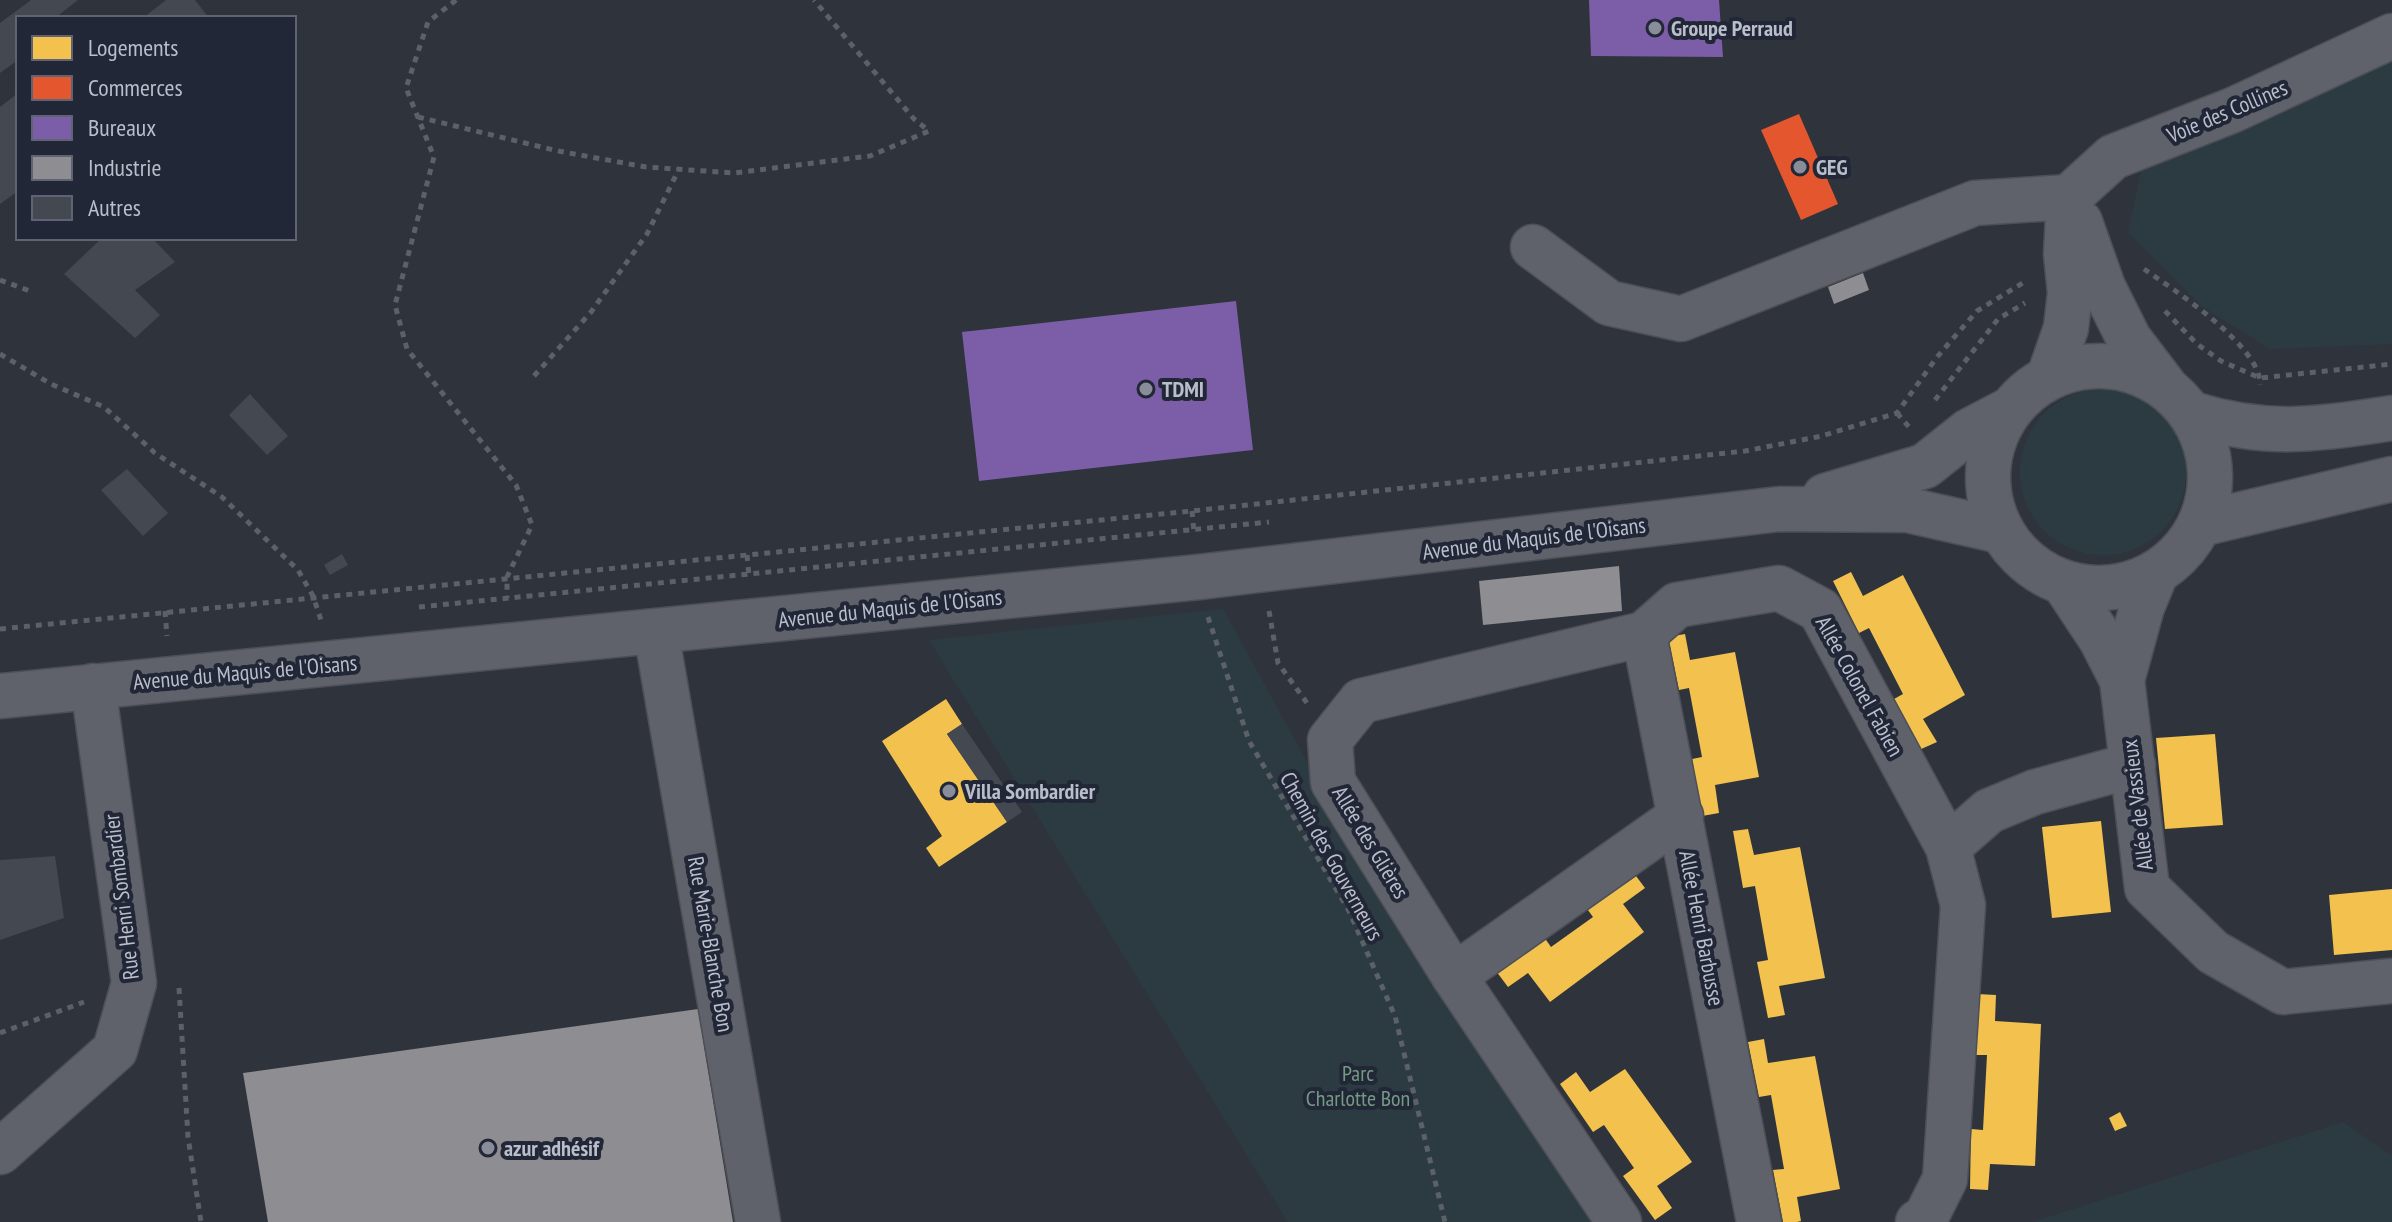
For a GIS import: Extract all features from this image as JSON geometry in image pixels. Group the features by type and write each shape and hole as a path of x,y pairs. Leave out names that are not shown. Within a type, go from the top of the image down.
{"street":[{"name":"Voie des Collines","path":"2069,197 2113,157 2233,110 2392,36"},
{"path":"1533,247 1609,303 1681,319 1975,203 2069,197 2084,268 2049,377"},
{"path":"2084,268 2103,287 2129,339 2178,400 2208,449 2210,487 2200,524 2181,552 2156,573 2126,585 2095,589 2064,583 2039,571 2018,554 2001,531 1988,491 1991,449 2009,410 2027,391 2049,377 2087,365 2128,368 2178,400 2234,427 2317,430 2392,418"},
{"name":"Avenue du Maquis de l'Oisans","path":"1779,509 1925,466 1969,431 2009,410"},
{"path":"2200,524 2392,479"},
{"name":"Avenue du Maquis de l'Oisans","path":"0,696 513,646 660,649 1199,577 1779,509 1908,510 2001,531"},
{"name":"Allée de Vassieux","path":"2122,680 2142,607 2156,573"},
{"name":"Allée de Vassieux","path":"2064,583 2101,639 2122,680 2147,888 2213,952 2283,992 2392,981"},
{"name":"Allée Colonel Fabien","path":"1644,634 1677,605 1779,588 1820,610 1948,847 1963,905 1945,1179 1925,1219 1918,1222"},
{"path":"1340,727 1361,701 1644,634"},
{"name":"Allée Henri Barbusse","path":"1644,634 1759,1222"},
{"name":"Rue Marie-Blanche Bon","path":"660,649 758,1222"},
{"name":"Rue Henri Sombardier","path":"0,1152 115,1050 134,983 93,686"},
{"name":"Allée des Glières","path":"1340,727 1330,740 1333,782 1454,976 1619,1222"},
{"path":"1948,847 1989,811 2035,792 2133,765"},
{"path":"1454,976 1681,816"}],"path":[{"path":"456,0 428,22 406,88 434,157 395,305 407,349 516,485 532,525 507,577 513,646"},
{"path":"418,117 558,151 679,169 734,173 870,156 929,131 914,119 814,0"},
{"path":"534,376 591,312 647,234 679,169"},
{"path":"0,629 1745,451 1822,436 1897,413 1937,357 1977,311 2023,282 2084,268 2135,262 2223,328 2256,361 2260,378 2259,429"},
{"path":"0,280 30,291"},
{"path":"1927,407 1984,335"},
{"path":"0,354 51,384 104,407 155,453 222,497 298,570 313,596 321,619 330,663"},
{"path":"2260,378 2392,364"},
{"path":"1898,429 1918,416"},
{"path":"414,608 1271,522"},
{"path":"1266,597 1278,663 1306,702 1340,727"},
{"name":"Chemin des Gouverneurs","path":"1203,602 1249,741 1349,911 1395,1016 1445,1222"},
{"path":"306,620 337,617"},
{"path":"152,636 182,633"}],"green space":[{"path":"2392,56 2392,344 2270,349 2203,307 2128,233 2141,171"},
{"path":"2103,389 2135,395 2162,413 2180,440 2186,472 2180,504 2162,531 2135,549 2103,555 2071,549 2044,531 2026,504 2020,472 2026,440 2044,413 2071,395"},
{"name":"Parc Charlotte Bon","path":"1223,609 1311,769 1605,1222 1288,1222 929,640"},
{"path":"2343,1122 2392,1156 2392,1222 2033,1222"}],"building: Logements":[{"path":"1851,572 1863,596 1903,575 1965,695 1923,719 1937,742 1919,750 1894,699 1903,694 1869,628 1859,633 1833,581"},
{"path":"1685,634 1690,660 1735,652 1759,777 1715,785 1719,813 1702,816 1692,759 1702,757 1689,688 1679,690 1668,637"},
{"name":"Villa Sombardier","path":"946,699 962,724 947,734 1007,822 939,867 926,848 942,836 882,741"},
{"path":"2215,734 2223,825 2165,829 2156,738"},
{"path":"2101,821 2111,912 2052,918 2042,827"},
{"path":"1748,829 1754,855 1800,847 1825,978 1779,986 1785,1015 1768,1018 1757,962 1768,960 1755,886 1743,888 1733,831"},
{"path":"1633,872 1645,888 1623,904 1644,932 1550,1002 1528,973 1508,987 1496,971 1544,937 1551,947 1593,917 1585,906"},
{"path":"2392,889 2392,950 2334,955 2329,895"},
{"path":"1977,994 1996,995 1995,1021 2041,1024 2035,1166 1990,1164 1988,1190 1970,1189 1971,1129 1983,1130 1987,1055 1974,1055"},
{"path":"1764,1039 1768,1063 1815,1056 1840,1189 1797,1197 1801,1221 1797,1222 1783,1222 1773,1170 1784,1169 1771,1095 1759,1097 1748,1042"},
{"path":"1625,1069 1692,1162 1657,1186 1672,1208 1655,1220 1623,1176 1634,1168 1604,1125 1593,1132 1560,1084 1576,1072 1590,1092"},
{"path":"2120,1112 2127,1126 2115,1131 2109,1118"}],"building: Commerces":[{"name":"GEG","path":"1799,114 1838,204 1801,220 1761,130"}],"building: Bureaux":[{"name":"Groupe Perraud","path":"1589,0 1719,0 1723,57 1591,56"},
{"path":"1236,301 1253,450 979,481 962,332"}],"building: Industrie":[{"path":"1863,273 1869,290 1834,304 1828,287"},
{"path":"1619,566 1622,611 1483,625 1479,581"},
{"name":"azur adhésif","path":"698,1009 733,1222 268,1222 243,1073"}],"building: Autres":[{"path":"31,0 78,0 58,16 16,16 16,61 0,73 0,23"},
{"path":"166,0 195,0 207,16 146,16"},
{"path":"16,95 16,192 0,204 0,107"},
{"path":"100,240 154,240 175,262 135,290 160,315 135,338 64,274"},
{"path":"250,394 288,436 267,455 229,415"},
{"path":"127,469 168,513 143,536 101,490"},
{"path":"342,554 348,565 330,575 324,565"},
{"path":"962,724 1022,812 1007,822 947,734"},
{"path":"55,856 64,918 0,940 0,860"}],"place":[{"name":"Groupe Perraud","path":"1655,28"},
{"name":"GEG","path":"1800,167"},
{"name":"TDMI","path":"1146,389"},
{"name":"Villa Sombardier","path":"949,791"},
{"name":"azur adhésif","path":"488,1148"}]}
